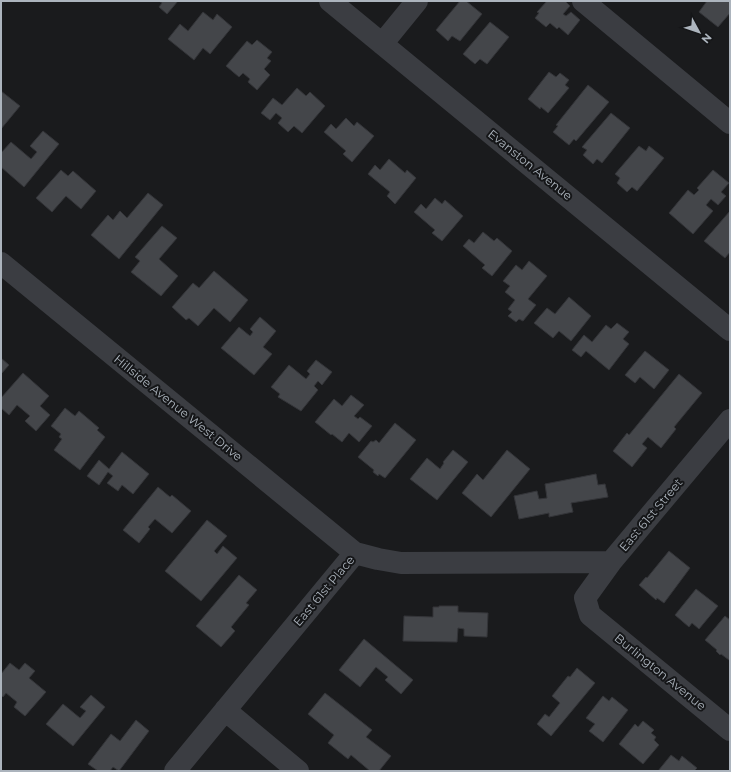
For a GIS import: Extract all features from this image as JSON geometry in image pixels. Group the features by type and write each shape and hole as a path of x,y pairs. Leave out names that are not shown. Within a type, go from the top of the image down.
{"street":[{"name":"Evanston Avenue","path":"330,1 730,330"},
{"path":"382,44 417,1"},
{"path":"583,1 730,123"},
{"name":"Hillside Avenue West Drive","path":"1,263 355,553"},
{"name":"East 61st Street","path":"590,615 585,598 612,562 730,420"},
{"name":"East 61st Place","path":"175,771 355,553 401,563 612,562"},
{"name":"Burlington Avenue","path":"590,615 730,730"},
{"path":"225,710 298,771"}],"building":[{"path":"159,1 178,1 167,14 159,7 162,3"},
{"path":"460,1 466,1 482,14 460,41 452,36 448,41 436,30"},
{"path":"547,1 565,1 570,6 563,14 566,16 571,12 580,20 568,35 559,27 557,29 550,23 546,27 535,18 539,13 537,12"},
{"path":"707,1 730,1 730,13 718,27 699,12"},
{"path":"203,12 213,20 217,14 232,27 210,54 203,48 194,60 168,39 180,24 188,31"},
{"path":"490,22 509,37 487,64 480,59 475,64 463,54"},
{"path":"257,40 272,52 267,58 271,61 264,69 270,75 257,90 248,82 250,79 243,73 239,77 226,66 247,41 252,45"},
{"path":"549,72 556,77 560,73 569,80 565,85 569,88 548,113 541,107 540,109 528,99"},
{"path":"588,85 609,102 576,141 574,139 569,145 553,132 558,126 556,125"},
{"path":"297,88 306,96 310,92 325,106 302,133 294,126 288,132 278,123 282,118 276,113 270,120 261,113 273,98 282,105"},
{"path":"1,91 20,106 1,129"},
{"path":"611,113 630,128 602,163 597,159 593,164 583,155 587,150 582,147"},
{"path":"346,118 354,126 357,122 374,136 352,162 343,154 346,151 324,132 331,124 336,129"},
{"path":"43,131 59,144 24,187 1,167 1,153 11,142 31,159 37,152 30,146"},
{"path":"639,146 646,151 649,146 664,158 637,191 632,187 627,192 617,183 620,178 615,174"},
{"path":"389,159 405,173 407,170 416,178 395,204 387,196 390,192 368,174 375,165 380,170"},
{"path":"61,170 68,176 73,171 96,191 81,209 66,196 52,212 36,198"},
{"path":"713,170 729,183 721,192 726,196 718,205 711,199 706,205 713,211 693,234 669,213 688,190 694,195 699,190 697,188"},
{"path":"148,193 163,205 119,259 91,235 108,215 113,220 120,211 127,218"},
{"path":"435,198 442,204 445,200 463,216 442,241 432,233 435,230 414,212 421,204 426,209"},
{"path":"730,211 730,252 725,258 704,241"},
{"path":"162,226 177,238 159,259 178,276 161,296 131,272 140,261 135,257"},
{"path":"483,232 494,241 497,238 512,251 492,276 482,268 485,265 463,246 469,239 474,243"},
{"path":"529,261 547,276 528,299 536,305 523,321 519,319 516,322 508,316 512,312 508,309 515,300 505,292 510,286 503,281 516,265 522,270"},
{"path":"214,271 248,300 230,322 214,308 198,326 189,318 186,320 172,307 193,283 199,288"},
{"path":"569,297 591,316 571,341 559,331 553,338 534,323 547,308 555,314"},
{"path":"260,317 276,331 263,347 272,354 254,375 221,348 239,327 250,336 253,332 250,329"},
{"path":"617,323 629,332 623,339 629,344 609,370 586,351 581,357 572,350 584,335 592,342 606,325 611,329"},
{"path":"645,351 669,370 654,389 640,377 635,383 625,375"},
{"path":"1,358 9,365 1,374"},
{"path":"316,360 332,372 322,385 318,381 314,386 318,390 301,411 278,397 280,394 271,387 289,365 306,379 310,374 307,371"},
{"path":"23,373 49,396 40,406 50,415 36,431 25,421 30,416 17,405 9,415 1,408 1,398"},
{"path":"679,374 702,393 674,427 676,429 661,448 648,437 642,444 647,448 632,467 613,451 627,433 629,435"},
{"path":"351,395 364,405 354,416 358,419 360,417 372,426 359,442 349,433 342,442 315,422 334,399 342,406"},
{"path":"65,408 75,416 79,411 99,428 97,430 105,437 80,470 54,450 62,439 59,437 61,434 51,426"},
{"path":"395,423 416,440 385,478 379,474 378,476 373,472 374,470 358,457 371,441 373,442 376,440 379,443"},
{"path":"453,450 468,462 437,500 410,479 427,458 440,469 444,463 443,462"},
{"path":"507,450 530,469 491,517 462,493 477,474 483,480"},
{"path":"122,452 149,474 133,494 122,485 118,491 107,483 113,476 108,472 99,485 87,476 99,460 109,469"},
{"path":"596,474 598,485 605,484 608,497 571,503 573,512 549,517 549,513 519,519 514,496 537,491 539,499 547,498 545,484"},
{"path":"158,487 170,497 172,495 191,511 172,533 155,519 148,527 150,529 139,543 123,530"},
{"path":"207,520 227,536 214,551 217,554 223,546 237,558 201,601 165,571"},
{"path":"669,551 690,568 664,603 657,598 656,600 639,585 646,577 647,578"},
{"path":"239,575 257,590 246,603 249,605 231,627 235,631 221,647 196,626"},
{"path":"696,589 718,606 699,629 692,623 689,627 675,615"},
{"path":"458,606 458,612 488,613 487,637 464,636 464,629 458,628 457,642 403,641 404,616 433,617 433,607"},
{"path":"725,616 730,620 729,660 721,654 720,655 716,651 717,650 705,640"},
{"path":"364,639 413,680 401,694 385,680 388,677 376,667 360,687 339,670"},
{"path":"10,663 19,670 25,663 35,671 29,678 46,692 25,716 14,707 17,702 6,693 3,697 1,695 1,674"},
{"path":"577,668 595,683 551,736 537,724 545,714 549,717 560,703 552,696 568,676 570,677"},
{"path":"325,693 372,730 366,737 391,756 379,771 370,771 351,755 348,759 328,743 334,735 308,714"},
{"path":"91,695 105,707 73,746 46,724 63,704 80,718 86,711 80,707"},
{"path":"603,696 609,701 612,697 628,710 603,742 589,731 595,724 586,718"},
{"path":"136,720 149,731 119,771 113,767 110,771 98,771 88,764 111,734 120,741"},
{"path":"643,721 654,730 651,733 656,737 654,740 659,745 643,764 619,744 635,724 638,727"},
{"path":"671,755 679,761 682,756 697,768 694,771 658,771"}]}
